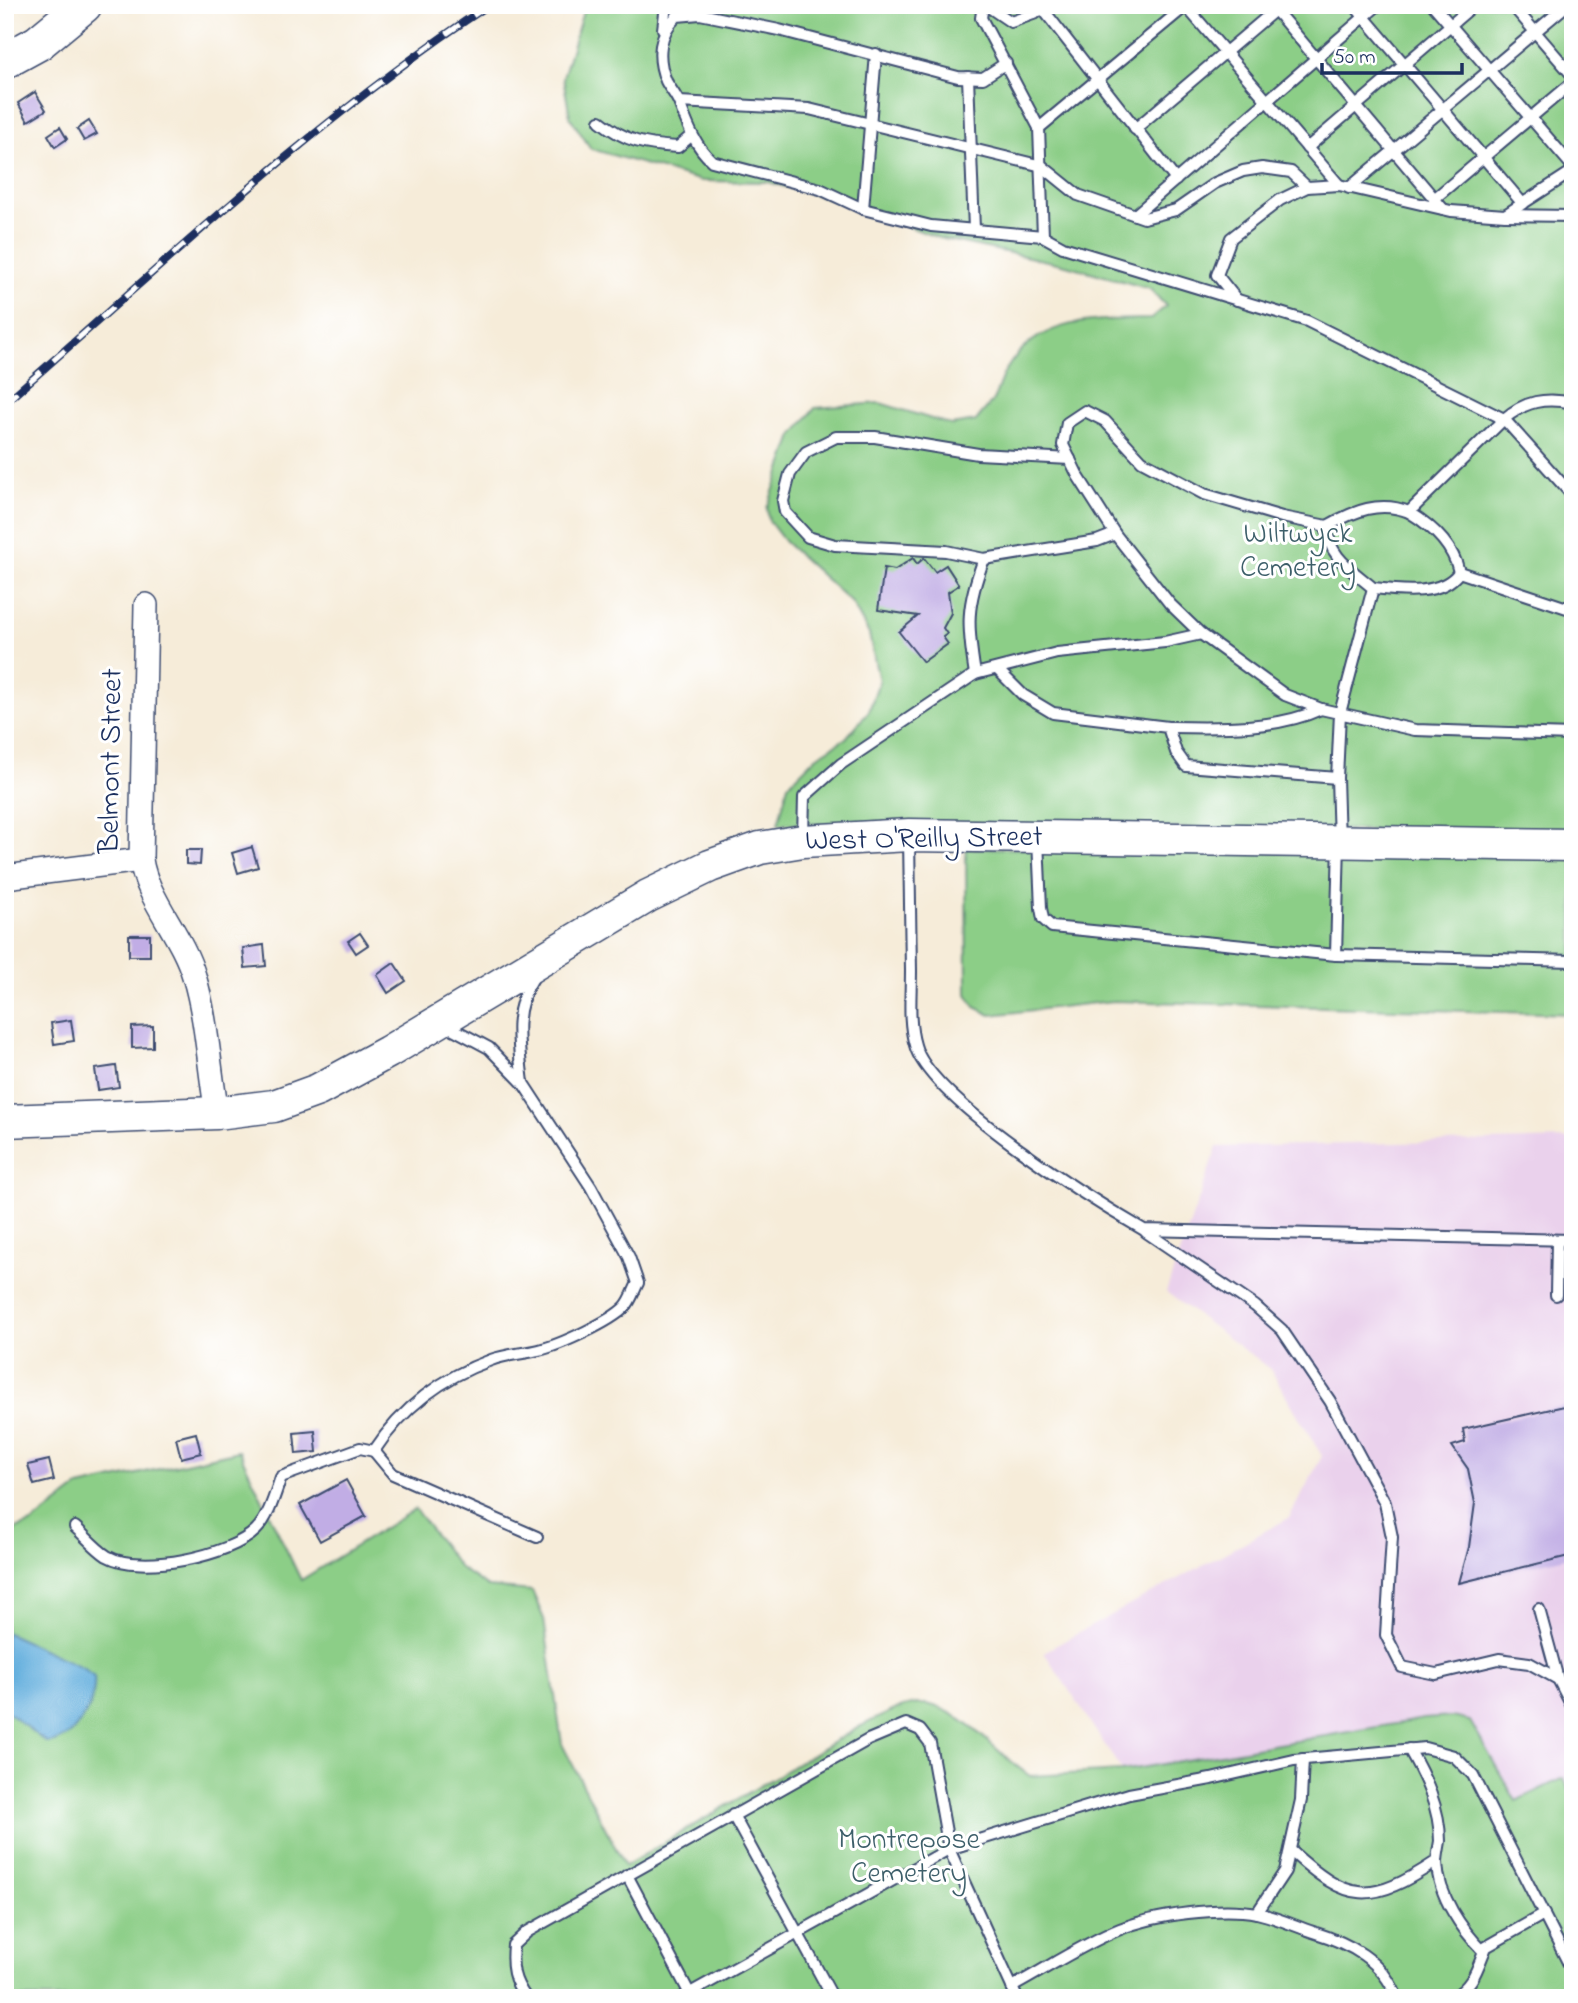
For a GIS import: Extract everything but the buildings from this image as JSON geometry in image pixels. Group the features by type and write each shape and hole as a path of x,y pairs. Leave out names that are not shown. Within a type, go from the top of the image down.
{"main road":[{"path":"5,61 38,43 84,5"}],"street":[{"name":"Belmont Street","path":"146,605 141,860 144,878 170,922 194,977 217,1113"},
{"name":"West O'Reilly Street","path":"5,1121 217,1113 274,1106 318,1090 648,896 710,866 760,848 803,841 909,835 1573,845"},
{"path":"5,877 141,860"}],"lane":[{"path":"666,5 660,52 666,80 700,150 712,161 750,174 820,189 863,209 931,226 1043,236 1063,247 1307,321 1504,419 1573,496"},
{"path":"971,5 1006,63 1038,128 1042,166 1043,236"},
{"path":"981,19 984,5 1011,22 1043,7 1176,180"},
{"path":"1354,5 1523,204"},
{"path":"1135,215 1378,5"},
{"path":"1433,5 1573,169 1505,215"},
{"path":"1307,148 1474,5"},
{"path":"1512,5 1573,76"},
{"path":"1344,187 1395,152 1567,5"},
{"path":"1038,128 1186,6 1307,148 1344,187"},
{"path":"1135,129 1227,54 1276,7 1443,209"},
{"path":"663,29 677,16 700,15 968,77 983,78 1006,63"},
{"path":"863,209 876,54"},
{"path":"968,77 974,229"},
{"path":"1434,199 1573,82"},
{"path":"679,102 809,109 1042,166 1078,195 1144,218 1176,209 1215,183 1243,171 1262,168 1291,173 1307,187"},
{"path":"600,121 620,138 655,146 678,147 692,135"},
{"path":"1237,300 1217,275 1231,238 1272,206 1307,187 1344,187 1443,209 1505,215 1573,216"},
{"path":"1409,512 1519,406 1549,398 1573,403"},
{"path":"1327,526 1327,539 1334,554 1373,588 1400,592 1429,589 1454,580 1459,572 1456,560 1429,524 1395,506 1372,507 1349,514 1327,526 1282,517 1205,494 1142,461 1105,421 1085,411 1067,423 1063,445 1070,459 1115,534 1170,604 1201,634 1285,695 1321,709 1415,730 1573,735"},
{"path":"1070,459 978,454 875,437 836,437 806,452 790,474 783,501 785,512 808,537 835,545 946,551 984,559 1097,541 1115,534"},
{"path":"975,674 967,625 975,583 984,559"},
{"path":"1459,572 1573,610"},
{"path":"1336,955 1339,842 1336,778 1340,713 1373,588"},
{"path":"803,841 804,797 841,764 975,674 1057,653 1165,642 1201,634"},
{"path":"997,669 1023,695 1053,713 1168,727 1204,728 1282,721 1321,709"},
{"path":"1168,727 1176,752 1186,766 1336,778"},
{"path":"909,835 911,1025 920,1060 938,1084 966,1109 1097,1203 1144,1230 1246,1300 1282,1330 1330,1401 1385,1503 1392,1537 1386,1634 1402,1667 1436,1674 1499,1659 1529,1662 1558,1679"},
{"path":"1038,837 1041,908 1043,919 1052,927 1336,955 1573,961"},
{"path":"523,1083 516,1020 527,987 549,955"},
{"path":"374,1451 385,1433 424,1395 461,1372 494,1359 542,1349 604,1321 626,1306 638,1283 629,1257 591,1187 523,1083 489,1048 438,1021"},
{"path":"1144,1230 1573,1240"},
{"path":"1556,1295 1557,1240"},
{"path":"75,1527 108,1556 130,1562 154,1563 216,1553 238,1544 261,1525 281,1477 360,1448 374,1451 393,1474 537,1537"},
{"path":"1539,1609 1558,1679 1573,1708"},
{"path":"526,1998 515,1983 511,1964 513,1945 527,1932 868,1740 906,1724 920,1730 930,1743 949,1849 1014,1993 1121,1929 1196,1913 1258,1913 1346,1942 1369,1957 1383,1973 1397,1998"},
{"path":"627,1875 687,1996 949,1849 1129,1794 1303,1759 1425,1748 1454,1756 1473,1775 1573,1972"},
{"path":"1409,1749 1426,1777 1434,1805 1440,1840 1437,1861 1441,1884 1464,1932 1484,1952"},
{"path":"1258,1913 1285,1871 1301,1800 1303,1759"},
{"path":"733,1815 833,1998"},
{"path":"1290,1850 1319,1877 1348,1891 1373,1894 1415,1876 1437,1861"},
{"path":"1452,1998 1465,1990 1476,1978 1486,1947 1544,1914"}],"shaded area":[{"path":"1573,1139 1573,1796 1562,1778 1516,1801 1470,1721 1453,1717 1424,1719 1122,1771 1044,1652 1289,1518 1322,1456 1271,1370 1166,1292 1217,1147"}],"green space":[{"name":"Wiltwyck Cemetery","path":"585,5 1573,5 1573,832 778,824 788,785 816,757 846,738 869,711 879,681 869,634 852,603 785,542 769,521 767,508 793,436 815,408 880,403 951,425 976,421 993,400 1006,370 1019,352 1034,339 1051,330 1089,321 1151,319 1166,306 1150,289 1066,265 939,238 838,200 767,182 702,181 591,149 570,117 563,77"},
{"path":"966,848 1573,855 1573,1014 1113,1001 991,1015 975,1007 967,994"},
{"name":"Montrepose Cemetery","path":"239,1451 301,1580 415,1509 460,1568 488,1587 532,1591 544,1619 562,1744 625,1866 861,1726 914,1704 936,1707 950,1713 1030,1776 1122,1771 1424,1719 1453,1717 1470,1721 1516,1801 1563,1778 1573,1796 1573,1998 5,1998 5,1533 32,1523 79,1487"}],"water":[{"path":"5,1632 84,1668 94,1677 88,1709 67,1736 47,1743 5,1710"}],"railway":[{"path":"5,403 300,146 361,97 489,5"}]}
